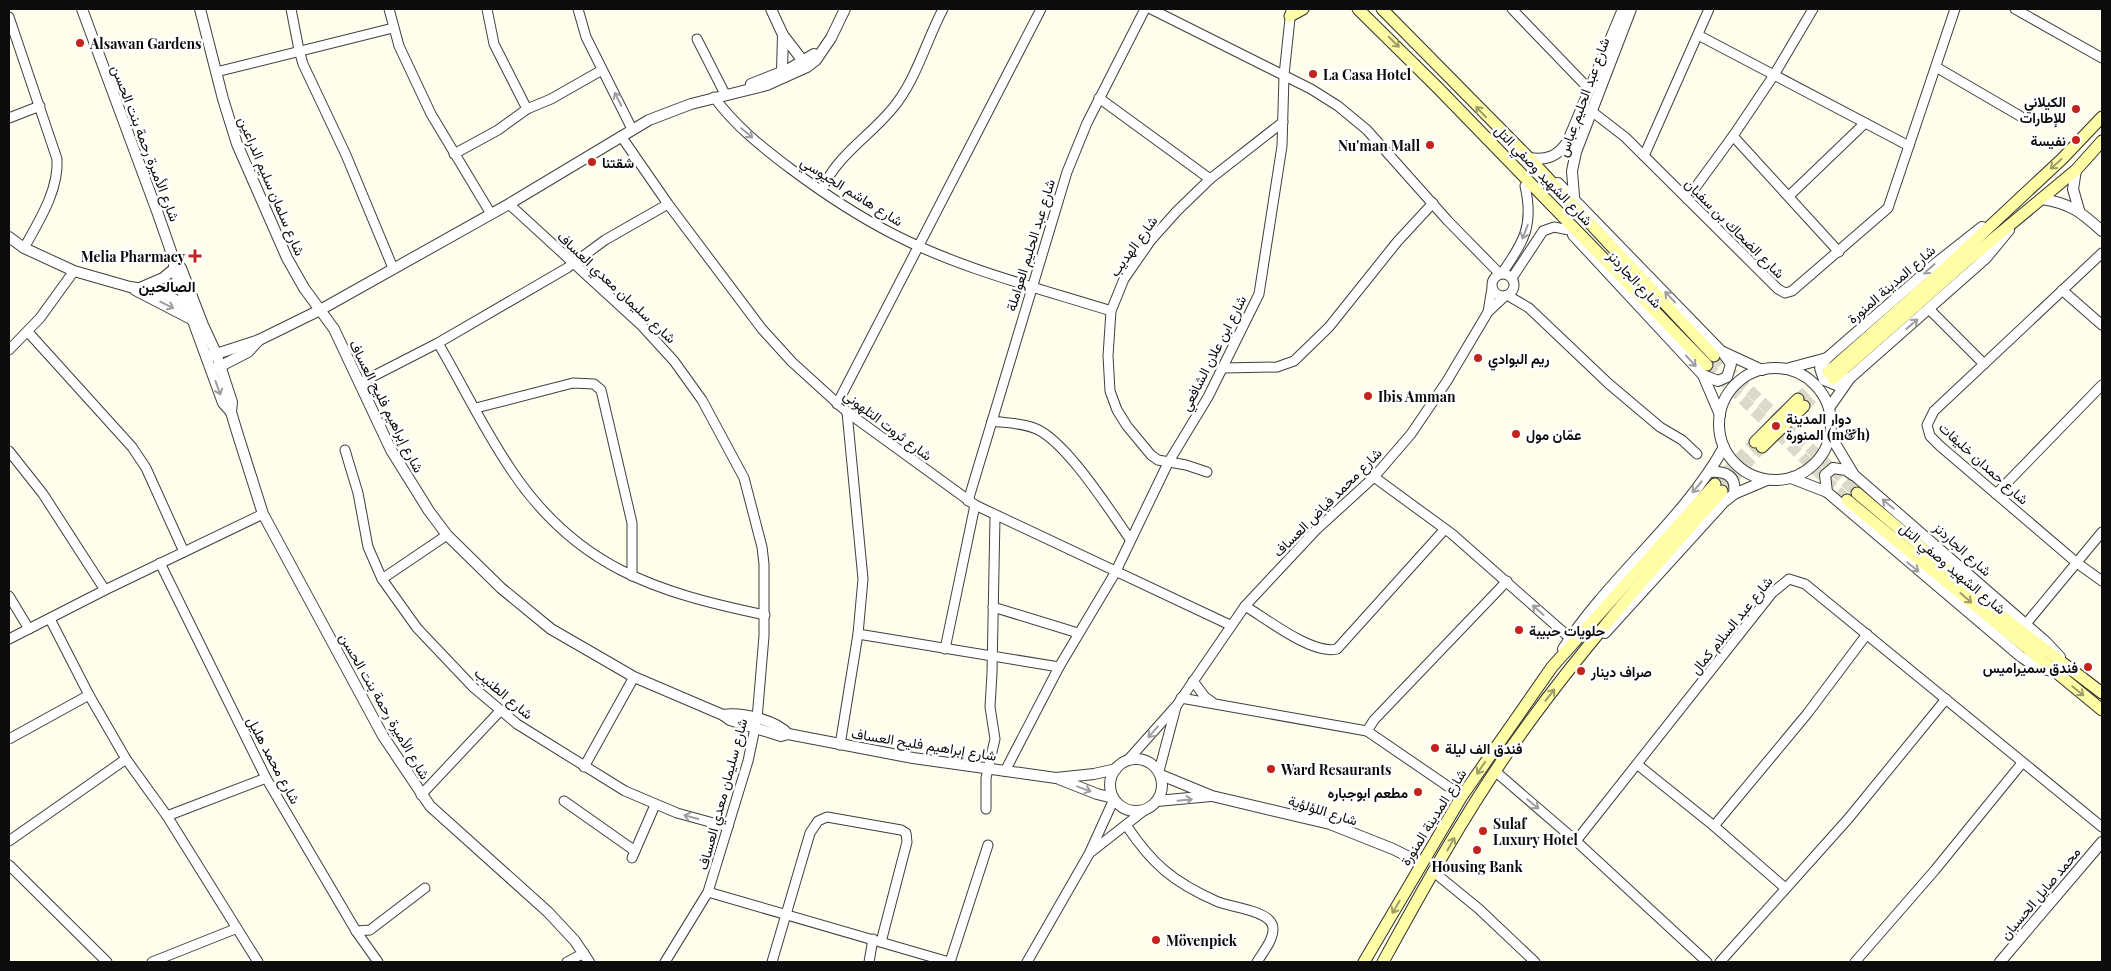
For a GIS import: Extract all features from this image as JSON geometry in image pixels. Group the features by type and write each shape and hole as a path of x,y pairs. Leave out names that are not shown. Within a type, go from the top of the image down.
{"main road":[{"path":"1290,12 1304,9"},
{"name":"شارع الشهيد وصفي التل","path":"1358,9 1711,362"},
{"name":"شارع الشهيد وصفي التل","path":"1382,9 1529,158 1711,362"},
{"name":"شارع المدينة المنورة","path":"2102,117 2062,160 2009,207 1831,375 2076,170 2102,141"},
{"path":"1759,445 1801,402"},
{"name":"شارع المدينة المنورة","path":"1364,962 1462,796 1552,667 1719,487 1631,592 1529,723 1496,772 1383,962"},
{"name":"شارع الشهيد وصفي التل","path":"1852,497 2061,669"},
{"path":"2061,669 2102,693"},
{"path":"2061,669 2102,710"}],"street":[{"name":"شارع الأميرة رحمة بنت الحسن","path":"82,9 188,306 203,325 216,369 232,402 231,412 263,514 383,736 421,795 548,912 584,953 589,962"},
{"name":"شارع سلمان سليم الدراعين","path":"200,9 237,144 287,258 320,310"},
{"path":"292,9 299,50 346,155 393,268"},
{"path":"389,9 393,28 431,114 491,214"},
{"path":"487,9 494,44 527,109"},
{"path":"578,9 586,37 632,129"},
{"path":"771,9 782,35 803,61"},
{"path":"744,89 753,90 788,77 816,60 831,38 845,9"},
{"path":"822,190 833,168 893,108 911,77 943,9"},
{"path":"837,404 1041,9"},
{"name":"شارع عبد الحليم العواملة","path":"945,649 971,503 992,421 1066,172 1099,98 1145,9"},
{"path":"1151,9 1284,75 1325,97 1356,119 1486,258 1497,279 1497,294 1506,295 1529,308 1624,397 1660,427 1682,440 1697,454"},
{"path":"1512,9 1589,90"},
{"name":"شارع عبد الحليم عباس","path":"1529,158 1546,159 1561,151 1571,135 1623,9"},
{"name":"شارع عبد الحليم عباس","path":"1574,196 1573,163 1590,110 1631,9"},
{"path":"1644,156 1709,9"},
{"path":"1687,199 1774,75 1813,9"},
{"name":"شارع الضحاك بن سفيان","path":"1590,110 1613,127 1644,156 1778,289 1785,293 1796,288 1840,252 1888,208 1955,9"},
{"path":"2016,9 2091,49 2102,58"},
{"name":"شارع ابن علان الشافعي","path":"1005,771 1058,667 1115,573 1168,463 1224,368 1259,294 1279,170 1284,75 1290,12"},
{"path":"9,17 54,145 57,159 57,175 44,209 24,248"},
{"path":"216,72 393,28"},
{"path":"782,35 782,71"},
{"path":"1698,35 1908,146"},
{"path":"697,39 725,94"},
{"path":"2091,49 2102,52"},
{"path":"212,355 259,340 320,310 509,204 632,129 670,111 744,89 820,52"},
{"path":"1936,67 2020,116"},
{"path":"454,154 498,130 527,109 551,99 602,70"},
{"name":"شارع هاشم الجيوسي","path":"714,97 743,130 775,157 822,190 892,234 919,246 1032,286 1111,311"},
{"path":"1099,98 1210,179"},
{"path":"9,118 40,106"},
{"name":"شارع الهديب","path":"1207,472 1186,465 1168,463 1151,455 1127,426 1110,391 1111,311 1124,279 1151,240 1177,210 1210,179 1283,122"},
{"path":"1789,196 1865,123"},
{"name":"شارع ثروت التلهوني","path":"621,136 668,204 762,329 792,362 837,404 971,503 995,517 1230,626"},
{"path":"1733,136 1840,252"},
{"name":"شارع الجاردنز","path":"1537,167 1574,196 1711,362 1720,415"},
{"name":"شارع الجاردنز","path":"1518,170 1526,186 1569,230 1711,362 1762,370"},
{"path":"2076,170 2074,189 2079,210"},
{"name":"شارع محمد فياض العساف","path":"1488,312 1497,279 1515,254 1528,226 1530,206 1526,186"},
{"path":"2041,199 2065,204 2079,210 2102,231"},
{"path":"1224,368 1276,368 1294,361 1329,327 1391,250 1433,203"},
{"name":"شارع سليمان معدي العساف","path":"509,204 642,326 674,361 699,395 744,478 762,547 765,615 756,724 708,892 665,962"},
{"path":"360,383 438,342 572,263 605,240 668,204"},
{"name":"شارع المدينة المنورة","path":"1785,369 1827,358 1935,264 2009,207"},
{"name":"شارع المدينة المنورة","path":"1829,408 1850,378 1986,258 2022,215"},
{"path":"1513,281 1543,231 1554,227 1569,230"},
{"path":"9,236 24,248 74,271 134,287 158,291 188,306"},
{"name":"شارع حمدان خليفات","path":"2102,253 1934,411 1929,418 1927,431 1940,446 2077,563 2102,581"},
{"name":"شارع الأميرة رحمة بنت الحسن","path":"174,264 181,268 195,316 212,355"},
{"path":"134,287 163,278 174,264"},
{"path":"9,350 28,332 74,271"},
{"path":"1497,279 1513,281"},
{"path":"1513,281 1529,308"},
{"name":"شارع محمد فياض العساف","path":"1128,760 1179,701 1245,606 1316,530 1374,477 1423,418 1488,312 1513,290 1513,281"},
{"path":"134,287 195,316"},
{"path":"2062,290 2102,326"},
{"name":"شارع إبراهيم فليح العساف","path":"320,310 334,329 391,450 412,485 447,535 519,604 551,630 634,677 723,715 731,714 756,724 782,727 788,734 840,745 987,770 1056,778 1097,794 1114,798"},
{"path":"1929,310 1984,364"},
{"path":"28,332 136,454 146,468 184,552"},
{"path":"216,369 248,352 259,340"},
{"path":"438,342 510,470 531,498 553,521 593,556 632,576 708,602 765,615"},
{"path":"1827,358 1820,368 1824,380 1836,385 1850,378"},
{"path":"1785,369 1800,374 1813,383 1822,394 1829,408 1830,435 1820,458 1802,473 1791,478 1768,480 1742,469 1724,447 1720,432 1720,415 1725,400 1734,386 1746,376 1762,370 1785,369"},
{"path":"476,408 573,383 594,384 602,390 632,522 632,576"},
{"path":"1996,494 2102,385"},
{"path":"840,745 858,634 862,561 854,507 847,412"},
{"path":"992,421 1029,426 1046,434 1070,458 1130,539"},
{"name":"شارع الجاردنز","path":"1830,435 1854,475 2055,651 2061,669"},
{"name":"شارع المدينة المنورة","path":"1552,667 1570,638 1709,472 1724,447"},
{"name":"شارع الطنيب","path":"345,450 358,493 368,547 382,579 417,628 473,688 500,711 584,767 625,791 655,805 728,827"},
{"path":"9,451 43,494 105,590"},
{"path":"1826,492 1825,475 1833,468 1846,470 1854,475"},
{"path":"1709,472 1729,474 1734,484 1734,494"},
{"path":"1374,477 1445,529 1507,581 1570,638"},
{"path":"1791,478 1826,492 2024,659 2036,667 2061,669"},
{"name":"شارع المدينة المنورة","path":"1572,668 1707,519 1734,494 1768,480"},
{"path":"9,639 105,590 263,514"},
{"path":"986,808 987,770 995,744 990,707 993,657 995,517"},
{"path":"1245,606 1312,646 1326,650 1337,649 1445,529"},
{"path":"2025,625 2102,532"},
{"path":"382,579 447,535"},
{"name":"شارع محمد هليل","path":"160,563 266,778 356,930 378,962"},
{"name":"شارع عبد السلام كمال","path":"1576,841 1638,765 1772,593 1789,579 1805,584 2102,827"},
{"path":"1367,731 1374,720 1507,581"},
{"path":"9,596 29,629"},
{"path":"993,607 1078,633"},
{"path":"50,619 89,695 126,759 167,816 235,929 258,962"},
{"path":"858,634 1058,667"},
{"path":"1714,826 1807,714 1867,634"},
{"path":"584,767 634,677"},
{"path":"1193,681 1205,697 1214,704"},
{"path":"9,739 89,695"},
{"path":"1720,962 1784,888 1848,819 1946,699"},
{"path":"1179,701 1214,704 1367,731 1462,796"},
{"name":"شارع محمد فياض العساف","path":"1160,773 1179,701"},
{"path":"421,795 500,711"},
{"path":"9,841 126,759"},
{"path":"1089,854 1157,802 1163,784 1160,773 1151,763 1140,759 1128,760 1116,769 1110,783 1114,798 1123,807 1134,811 1146,810"},
{"path":"1855,962 1952,850 2022,763"},
{"path":"1638,765 1714,826 1784,888"},
{"name":"شارع إبراهيم فليح العساف","path":"1056,778 1094,774 1116,769"},
{"path":"1496,772 1576,841 1707,962"},
{"name":"شارع اللؤلؤية","path":"1160,773 1212,796 1330,824 1393,849 1421,863"},
{"path":"167,816 266,778"},
{"name":"شارع اللؤلؤية","path":"1157,802 1212,796"},
{"path":"1027,962 1089,854 1114,798"},
{"path":"564,801 633,854 655,805"},
{"path":"772,962 810,833 818,821 828,817 901,830 906,833 907,842 869,962"},
{"path":"1126,825 1141,848 1162,871 1218,902 1260,914 1269,920 1273,928 1272,937 1257,962"},
{"name":"محمد صايل الحسبان","path":"2000,962 2102,842"},
{"path":"708,892 949,962 988,846"},
{"path":"9,865 107,962"},
{"path":"1435,873 1479,909 1535,962"},
{"path":"356,930 370,930 426,888"},
{"path":"152,962 235,929"},
{"path":"567,962 584,953"}],"tunnel":[{"path":"1714,356 1857,493"},
{"path":"1707,365 1847,500"},
{"path":"1798,399 1828,372"},
{"path":"1804,406 1833,379"},
{"path":"1715,484 1755,442"},
{"path":"1722,491 1762,447"}],"place":[{"name":"Alsawan Gardens","path":"80,43"},
{"name":"La Casa Hotel","path":"1313,74"},
{"name":"الكيلاني للإطارات","path":"2076,109"},
{"name":"نفيسة","path":"2076,140"},
{"name":"Nu'man Mall","path":"1430,145"},
{"name":"شقتنا","path":"592,162"},
{"name":"Melia Pharmacy","path":"195,256"},
{"name":"ريم البوادي","path":"1478,358"},
{"name":"Ibis Amman","path":"1368,396"},
{"name":"دوار المدينة المنورة (m&h)","path":"1776,426"},
{"name":"عمّان مول","path":"1516,434"},
{"name":"حلويات حبيبة","path":"1519,630"},
{"name":"فندق سميراميس","path":"2088,667"},
{"name":"صراف دينار","path":"1581,671"},
{"name":"فندق الف ليلة","path":"1435,748"},
{"name":"Ward Resaurants","path":"1271,769"},
{"name":"مطعم ابوجباره","path":"1418,792"},
{"name":"Sulaf Luxury Hotel","path":"1483,831"},
{"name":"Housing Bank","path":"1477,850"},
{"name":"Mövenpick","path":"1156,940"}],"district":[{"name":"الصالحين","path":"167,286"}]}
